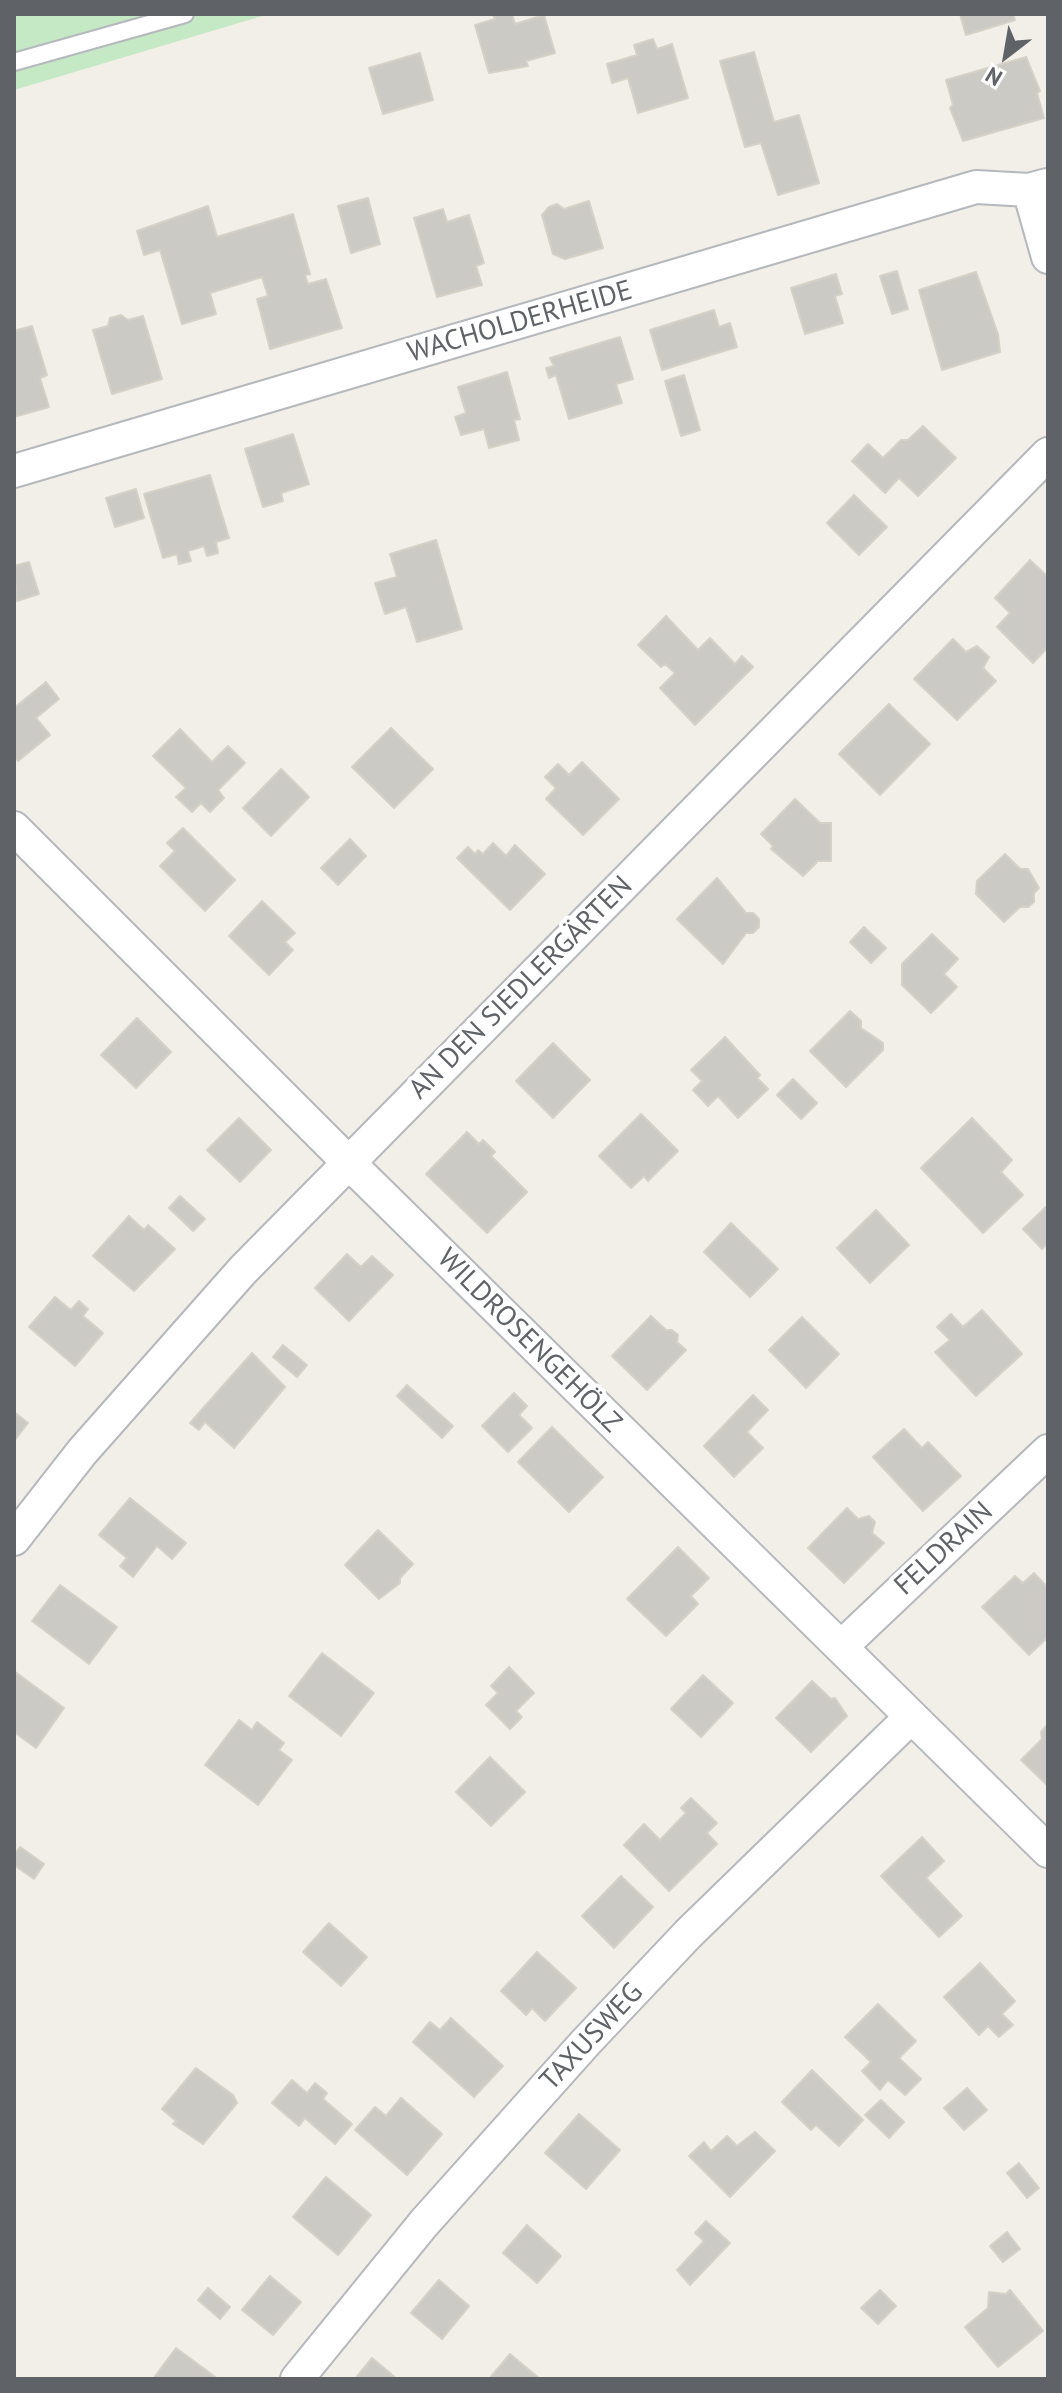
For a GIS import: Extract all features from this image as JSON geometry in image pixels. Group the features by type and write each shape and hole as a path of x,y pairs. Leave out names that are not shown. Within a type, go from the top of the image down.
{"street":[{"name":"WACHOLDERHEIDE","path":"14,471 976,187 1038,187"},
{"path":"1038,187 1048,257"},
{"name":"AN DEN SIEDLERGÄRTEN","path":"14,1539 82,1452 170,1350 348,1162 1048,454"},
{"name":"WILDROSENGEHÖLZ","path":"14,828 348,1162 1048,1851"},
{"name":"FELDRAIN","path":"841,1647 1048,1451"},
{"name":"TAXUSWEG","path":"297,2379 424,2223 586,2042 688,1934 911,1717"}],"lane":[{"path":"14,62 185,14"}],"green space":[{"path":"14,14 269,14 14,90"}],"building":[{"path":"512,14 515,24 544,15 555,53 526,61 528,66 489,73 475,25 495,19 493,15"},
{"path":"960,14 1013,14 1015,20 966,35"},
{"path":"653,39 657,49 672,44 688,98 638,113 628,78 612,83 607,64 637,55 634,45"},
{"path":"754,52 774,122 799,115 819,183 778,195 761,143 745,147 720,61"},
{"path":"420,53 433,100 383,114 369,68"},
{"path":"1026,57 1040,91 1037,93 1044,118 963,141 950,108 953,105 946,80"},
{"path":"368,198 380,244 351,253 338,206"},
{"path":"589,201 603,248 565,259 553,254 542,215 557,204 564,209"},
{"path":"208,206 217,237 293,214 310,274 305,275 308,284 326,279 342,328 270,349 257,299 268,296 262,277 210,293 216,314 182,324 160,250 144,255 137,231"},
{"path":"443,209 447,222 469,215 484,263 476,266 482,285 437,297 414,218"},
{"path":"897,271 908,309 892,314 880,276"},
{"path":"976,272 998,334 1000,352 942,370 919,290"},
{"path":"836,274 842,294 835,296 843,323 805,334 791,288"},
{"path":"714,310 719,327 730,323 737,347 662,370 650,330"},
{"path":"121,315 128,320 143,316 162,379 112,394 93,330 108,326 110,318"},
{"path":"32,326 47,375 40,378 49,407 14,417 14,331"},
{"path":"620,337 633,379 616,384 622,403 569,419 556,375 549,378 546,368 554,366 550,358"},
{"path":"507,372 520,419 514,420 519,440 489,448 484,429 461,435 455,417 466,413 458,387"},
{"path":"684,375 700,430 681,436 665,381"},
{"path":"923,426 956,458 918,496 899,478 885,493 852,461 868,444 883,458 901,440 908,440"},
{"path":"293,434 309,484 281,493 283,501 263,507 245,449"},
{"path":"210,475 229,538 216,542 218,553 207,556 204,546 188,551 191,561 179,564 177,554 163,558 144,494"},
{"path":"136,489 144,518 115,527 106,498"},
{"path":"854,495 887,527 859,555 827,523"},
{"path":"436,540 462,629 417,642 406,607 385,614 375,583 397,577 390,554"},
{"path":"1030,560 1048,577 1048,647 1033,663 997,627 1010,613 995,598"},
{"path":"29,562 39,594 17,601 14,566"},
{"path":"666,616 698,650 710,638 735,664 742,656 753,667 695,725 660,688 675,673 665,664 661,667 638,645"},
{"path":"953,639 966,652 977,646 989,657 983,668 996,681 957,720 914,679"},
{"path":"46,682 59,699 36,718 50,735 18,761 14,756 14,708"},
{"path":"889,704 930,744 880,795 839,754"},
{"path":"391,728 433,769 394,808 352,767"},
{"path":"180,729 212,762 228,746 245,763 218,790 224,798 210,812 201,803 192,812 176,797 186,788 153,756"},
{"path":"582,762 619,799 583,835 546,799 556,788 545,777 558,764 569,775"},
{"path":"281,769 309,797 271,836 243,808"},
{"path":"795,799 820,823 831,823 831,861 818,861 803,876 771,849 773,846 761,834"},
{"path":"183,828 235,880 205,911 160,866 175,851 167,843"},
{"path":"350,839 366,856 338,885 321,868"},
{"path":"493,843 506,856 515,845 545,874 510,910 457,858 468,847 475,854 478,850 483,854"},
{"path":"1005,854 1020,869 1028,869 1039,888 1034,893 1034,902 1028,907 1020,907 1004,922 976,894 977,881"},
{"path":"717,878 746,913 753,913 759,919 759,927 753,933 746,933 723,964 677,919"},
{"path":"262,901 295,933 285,942 293,950 269,975 229,936"},
{"path":"864,927 886,948 871,963 850,942"},
{"path":"932,934 958,959 944,974 957,987 931,1013 902,985 902,964"},
{"path":"850,1011 861,1021 861,1028 883,1043 883,1050 846,1087 810,1051"},
{"path":"137,1018 171,1052 136,1088 101,1055"},
{"path":"725,1037 760,1075 757,1078 768,1089 738,1118 718,1096 708,1106 693,1090 702,1081 691,1070"},
{"path":"553,1043 590,1080 553,1118 516,1081"},
{"path":"793,1079 817,1103 801,1119 777,1095"},
{"path":"641,1114 678,1151 648,1181 644,1176 631,1188 599,1156"},
{"path":"239,1118 271,1150 240,1182 207,1150"},
{"path":"972,1118 1012,1160 1001,1172 1023,1195 983,1233 921,1168"},
{"path":"467,1132 479,1144 483,1140 495,1152 491,1156 527,1192 487,1233 426,1174"},
{"path":"180,1196 205,1219 193,1231 169,1208"},
{"path":"1048,1205 1048,1243 1042,1249 1023,1229"},
{"path":"876,1210 909,1245 870,1283 837,1248"},
{"path":"129,1216 144,1230 148,1225 175,1249 134,1291 93,1256"},
{"path":"731,1223 778,1269 750,1297 704,1252"},
{"path":"347,1254 361,1267 372,1256 393,1275 349,1321 315,1288"},
{"path":"55,1297 71,1310 79,1301 88,1309 83,1316 103,1333 75,1366 29,1327"},
{"path":"982,1310 1022,1354 976,1396 935,1352 950,1340 937,1327 951,1314 963,1327"},
{"path":"651,1316 666,1330 678,1335 677,1342 686,1350 647,1390 612,1356"},
{"path":"802,1317 839,1354 806,1388 769,1350"},
{"path":"283,1345 307,1365 297,1377 273,1357"},
{"path":"252,1353 285,1387 234,1448 205,1422 199,1430 190,1423"},
{"path":"407,1385 453,1426 442,1438 397,1396"},
{"path":"514,1393 527,1406 519,1415 532,1428 508,1452 482,1426"},
{"path":"753,1395 768,1410 747,1432 763,1448 734,1477 704,1446"},
{"path":"14,1412 28,1423 14,1441"},
{"path":"552,1427 603,1477 569,1512 518,1462"},
{"path":"904,1429 922,1448 928,1442 961,1476 923,1511 873,1457"},
{"path":"130,1498 186,1543 172,1559 157,1546 133,1577 120,1566 127,1558 99,1535"},
{"path":"847,1508 858,1519 869,1516 875,1522 872,1533 884,1543 844,1583 808,1548"},
{"path":"378,1530 413,1564 400,1578 400,1583 379,1599 345,1565"},
{"path":"678,1547 709,1578 691,1596 698,1604 666,1636 627,1599"},
{"path":"1034,1573 1048,1588 1048,1637 1029,1655 982,1607 1015,1576 1023,1583"},
{"path":"60,1585 117,1627 89,1664 32,1621"},
{"path":"322,1653 374,1693 341,1736 289,1696"},
{"path":"509,1667 534,1693 516,1711 522,1717 510,1729 486,1705 498,1693 491,1686"},
{"path":"14,1671 64,1708 36,1748 14,1732"},
{"path":"703,1675 733,1703 701,1737 671,1709"},
{"path":"812,1681 831,1699 835,1698 847,1716 811,1752 776,1718"},
{"path":"239,1720 252,1730 257,1722 284,1743 279,1750 292,1760 258,1805 205,1765"},
{"path":"1048,1724 1048,1786 1021,1760 1042,1739 1041,1732"},
{"path":"490,1757 525,1792 491,1826 456,1792"},
{"path":"691,1798 717,1823 707,1833 717,1844 669,1891 624,1845 644,1824 660,1840 686,1813 681,1808"},
{"path":"922,1837 944,1861 926,1878 962,1916 939,1937 881,1876"},
{"path":"20,1847 44,1864 34,1879 14,1865 14,1855"},
{"path":"621,1876 653,1907 614,1948 582,1916"},
{"path":"329,1923 367,1957 341,1986 303,1952"},
{"path":"537,1952 576,1988 545,2021 532,2008 526,2015 501,1991"},
{"path":"980,1963 1015,2001 1002,2014 1013,2025 999,2037 988,2026 979,2035 944,1997"},
{"path":"878,2004 916,2041 899,2058 921,2079 905,2095 888,2080 880,2090 862,2071 871,2062 845,2037"},
{"path":"451,2018 503,2066 474,2097 413,2042 430,2022 440,2030"},
{"path":"196,2068 233,2095 237,2103 203,2144 173,2124 176,2121 162,2109"},
{"path":"812,2070 863,2120 839,2146 816,2125 811,2130 782,2102"},
{"path":"292,2080 307,2093 315,2083 327,2093 323,2099 352,2124 335,2144 305,2118 299,2126 272,2103"},
{"path":"967,2088 987,2110 964,2130 944,2108"},
{"path":"401,2098 442,2134 407,2175 355,2130 375,2107 386,2116"},
{"path":"881,2100 904,2122 889,2138 865,2115"},
{"path":"579,2114 620,2150 586,2189 545,2153"},
{"path":"755,2132 775,2151 730,2197 689,2156 704,2142 711,2151 727,2136 737,2146"},
{"path":"1019,2163 1039,2188 1027,2198 1007,2173"},
{"path":"326,2177 371,2215 338,2255 293,2217"},
{"path":"706,2221 730,2243 690,2285 677,2270 704,2241 695,2233"},
{"path":"527,2225 561,2256 537,2283 503,2253"},
{"path":"1007,2232 1020,2249 1003,2262 990,2246"},
{"path":"270,2276 301,2302 273,2335 242,2310"},
{"path":"439,2280 469,2306 442,2339 411,2313"},
{"path":"208,2288 230,2307 220,2319 198,2300"},
{"path":"880,2290 896,2306 878,2324 861,2308"},
{"path":"1010,2290 1043,2331 998,2367 965,2327 988,2308 989,2292 1006,2294"},
{"path":"176,2348 218,2379 153,2379"},
{"path":"510,2354 540,2379 489,2379"},
{"path":"372,2358 397,2379 355,2379"}]}
